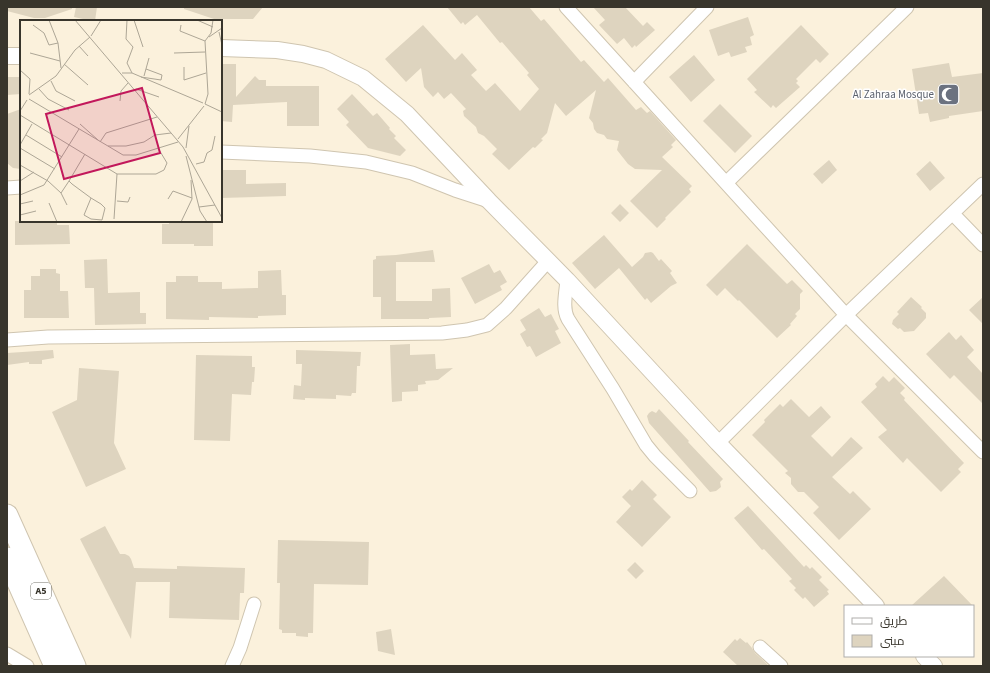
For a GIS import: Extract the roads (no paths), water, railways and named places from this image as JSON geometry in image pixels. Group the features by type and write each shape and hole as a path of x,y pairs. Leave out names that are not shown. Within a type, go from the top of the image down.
{"highway":[{"name":"A5","path":"7,515 75,666"},
{"name":"A5","path":"7,558 55,666"}],"street":[{"path":"566,7 846,315 983,452"},
{"path":"634,82 707,7"},
{"path":"726,183 907,7"},
{"path":"222,48 277,50 303,54 326,60 362,78 407,114 489,201 567,280 718,443 875,605"},
{"path":"222,152 310,156 366,162 412,173 455,190 489,201"},
{"path":"718,443 846,315 983,184"},
{"path":"7,188 20,186"},
{"path":"953,214 983,245"},
{"path":"7,340 48,337 442,333 467,330 487,325 498,316 548,260"},
{"path":"567,280 564,309 565,314 613,389 646,445 690,491"},
{"path":"232,666 240,648 254,604"},
{"path":"760,648 781,666"},
{"path":"7,654 27,666"},
{"path":"925,657 934,666"}],"place":[{"name":"Al Zahraa Mosque","path":"949,94"}]}
